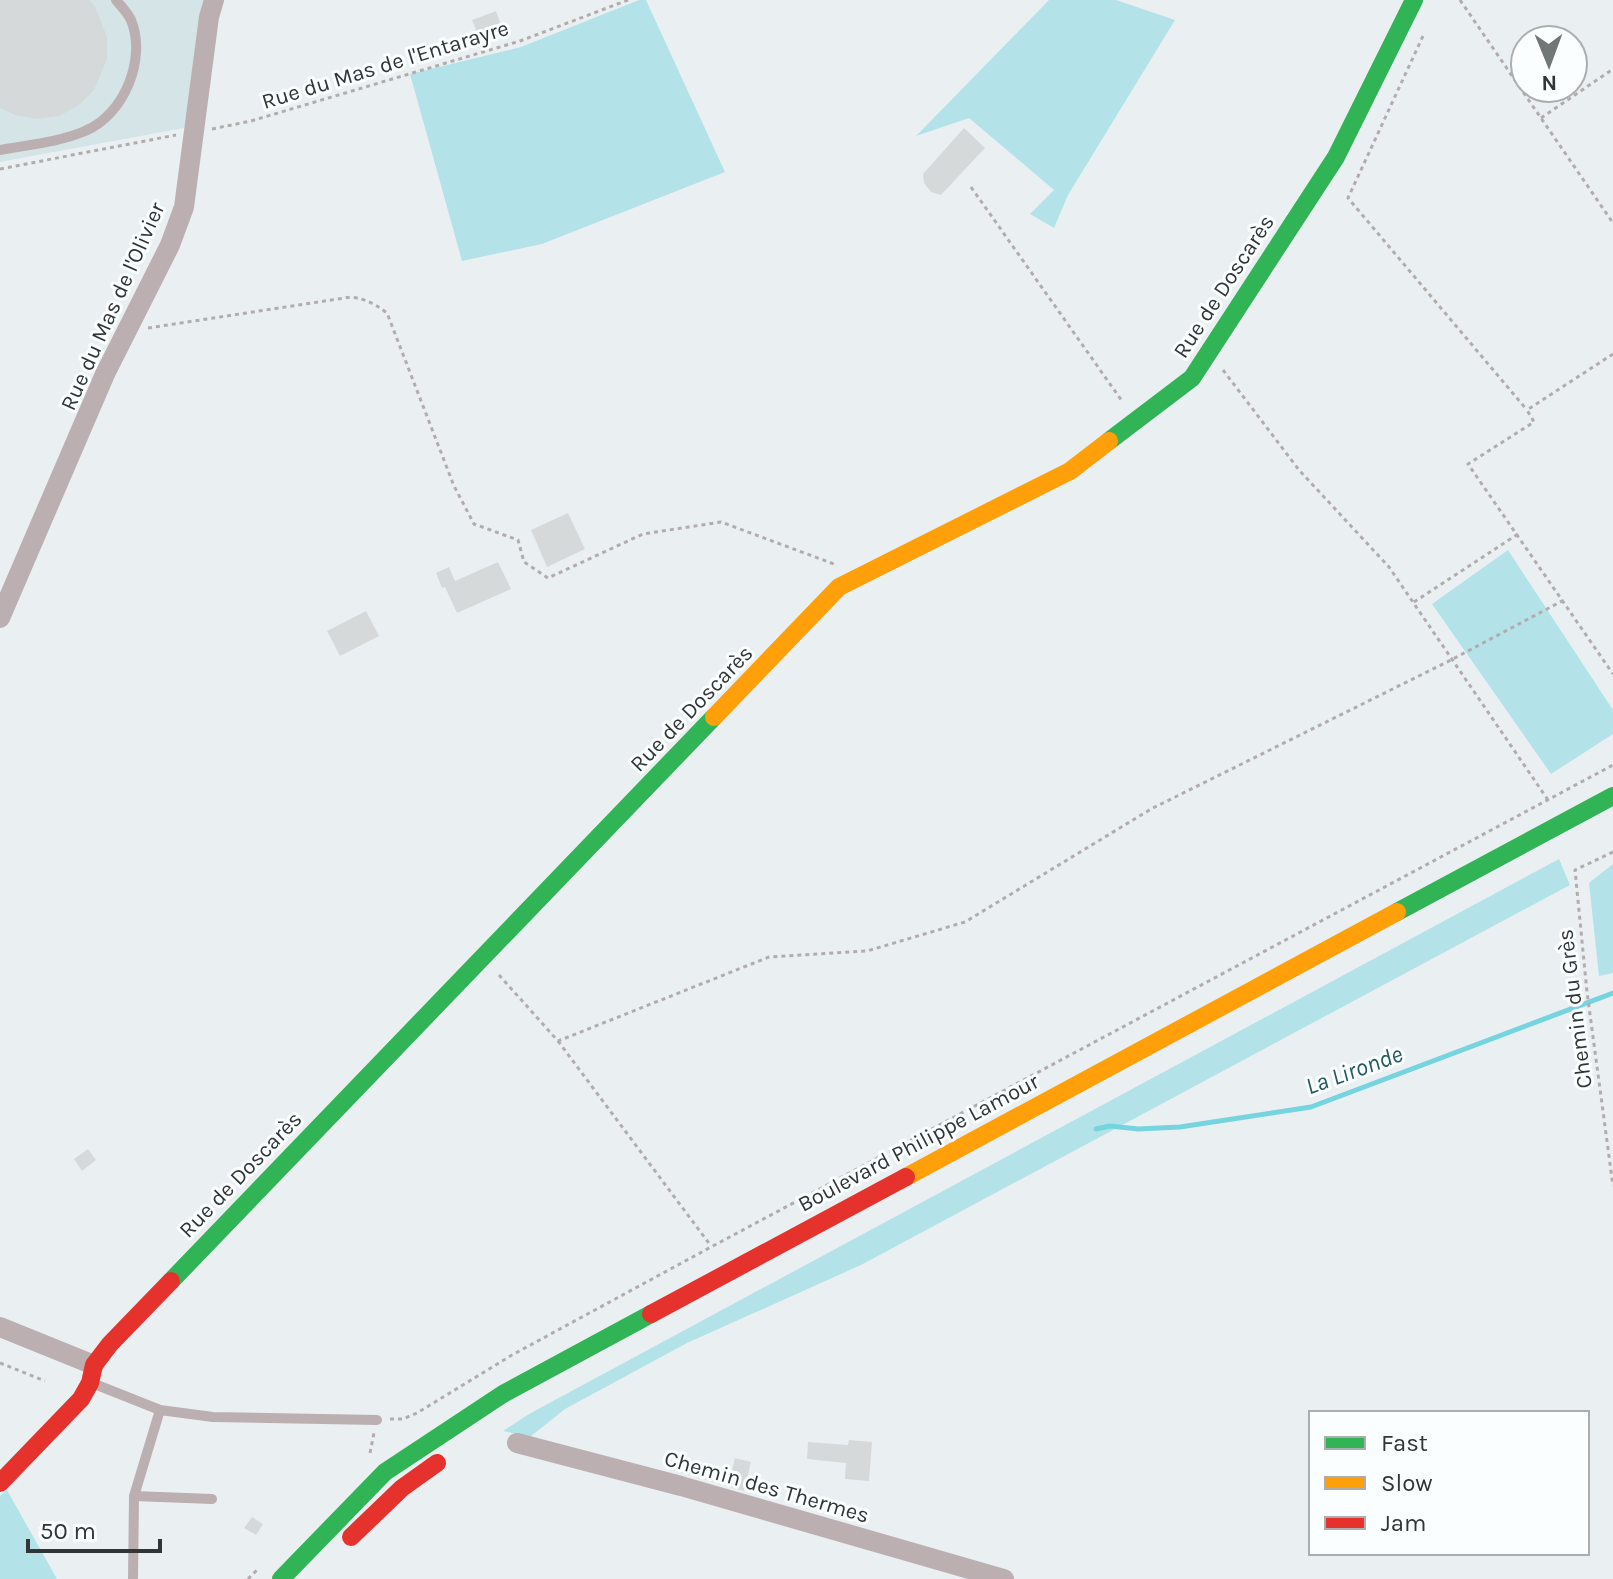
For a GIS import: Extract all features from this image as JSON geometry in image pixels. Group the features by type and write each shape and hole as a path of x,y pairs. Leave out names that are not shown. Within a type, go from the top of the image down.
{"main road":[{"name":"Rue de Doscarès","path":"0,1483 81,1399 110,1344 839,587 1070,471 1192,378 1336,157 1414,0"},
{"name":"Boulevard Philippe Lamour","path":"281,1579 385,1472 503,1394 1613,796"},
{"name":"Boulevard Philippe Lamour","path":"516,1408 1204,1037"},
{"path":"343,1545 402,1488 453,1452"}],"street":[{"name":"Rue du Mas de l'Olivier","path":"0,618 105,374 170,245 184,207 209,17 214,0"},
{"path":"0,1327 92,1374"},
{"name":"Chemin des Thermes","path":"517,1443 681,1486 1004,1579"}],"lane":[{"path":"0,150 87,131 118,105 133,72 136,46 131,20 116,0"},
{"path":"92,1374 160,1410 213,1417 377,1420"},
{"path":"133,1579 134,1496 160,1410"},
{"path":"134,1496 212,1499"}],"path":[{"name":"Rue du Mas de l'Entarayre","path":"0,169 251,121 520,41 628,0"},
{"path":"1460,0 1613,223"},
{"path":"1427,28 1348,198 1534,422 1468,464 1613,674"},
{"path":"1541,118 1613,69"},
{"path":"971,187 1122,400"},
{"path":"128,332 351,297 365,299 387,313 454,486 474,524 518,540 524,562 548,578 643,534 721,522 834,564"},
{"path":"1527,410 1613,354"},
{"path":"1206,357 1226,372 1299,470 1389,567 1548,800"},
{"path":"1413,603 1518,534"},
{"path":"558,1041 769,957 867,951 965,922 1151,809 1451,660 1564,600"},
{"path":"377,1420 403,1419 417,1413 512,1355 711,1247 1613,765"},
{"name":"Chemin du Grès","path":"1613,852 1575,870 1587,992 1613,1186"},
{"path":"492,967 558,1041 711,1247"},
{"path":"0,1363 45,1381"}],"shaded area":[{"path":"0,0 209,0 184,128 0,162"},
{"path":"639,0 646,0 725,172 542,244 462,261 410,74 521,47"},
{"path":"1049,0 1116,0 1175,20 1068,195 1054,228 1030,214 1054,190 969,118 916,136"},
{"path":"1508,550 1613,710 1613,734 1551,774 1432,604"},
{"path":"1559,859 1570,885 861,1265 687,1343 565,1409 530,1437 503,1431 529,1414"},
{"path":"1613,864 1613,973 1599,976 1589,883"},
{"path":"7,1490 57,1579 0,1579 0,1496"}],"building":[{"path":"0,0 89,0 95,6 107,37 107,59 94,90 79,105 59,116 37,119 15,115 0,108"},
{"path":"496,11 504,33 481,42 472,20"},
{"path":"964,128 985,148 941,195 931,192 924,183 923,174"},
{"path":"568,513 585,549 547,567 531,530"},
{"path":"498,562 511,589 457,613 436,573 449,567 455,581"},
{"path":"366,611 379,636 340,656 327,631"},
{"path":"88,1149 96,1160 82,1171 74,1159"},
{"path":"849,1440 872,1442 869,1481 845,1479 846,1463 807,1459 808,1442 848,1445"},
{"path":"735,1458 751,1462 744,1491 673,1470 675,1460 731,1474"},
{"path":"252,1517 263,1524 256,1535 244,1528"}],"waterway":[{"name":"La Lironde","path":"1096,1129 1110,1126 1138,1129 1180,1127 1311,1107 1613,993"}],"traffic: fast":[{"path":"1109,441 1192,378 1336,157 1414,0"},
{"path":"171,1281 714,717"},
{"path":"1397,912 1613,796"},
{"path":"281,1579 385,1472 503,1394 651,1314"}],"traffic: slow":[{"path":"714,717 839,587 1070,471 1109,441"},
{"path":"906,1177 1397,912"}],"traffic: jam":[{"path":"651,1314 906,1177"},
{"path":"0,1483 81,1399 90,1383 94,1365 110,1344 171,1281"},
{"path":"351,1537 402,1488 437,1463"}]}
